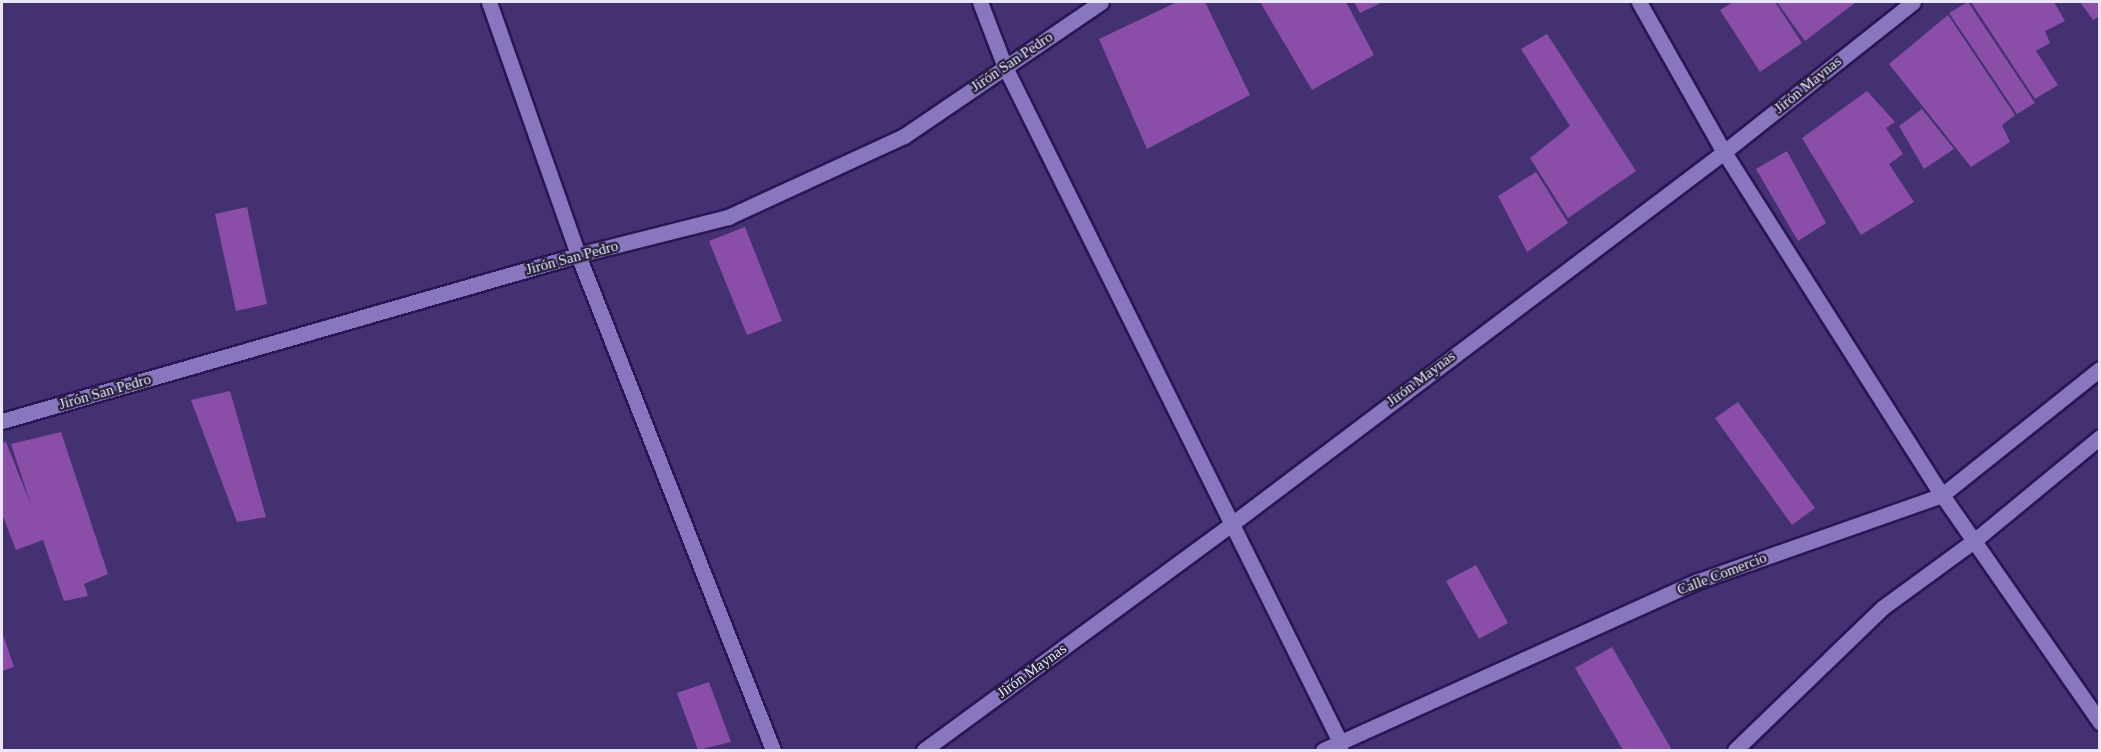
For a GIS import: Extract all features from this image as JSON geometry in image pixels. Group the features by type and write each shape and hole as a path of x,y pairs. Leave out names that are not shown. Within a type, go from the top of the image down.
{"street":[{"path":"489,2 578,255 773,750"},
{"path":"980,2 1005,67 1341,744"},
{"name":"Jirón San Pedro","path":"2,421 578,255 728,217 904,136 1101,2"},
{"path":"1639,2 1724,152 1942,495 2100,722"},
{"name":"Jirón Maynas","path":"924,750 1233,523 1724,152 1913,2"},
{"name":"Calle Comercio","path":"1323,750 1341,744 1698,581 1942,495 2100,369"},
{"path":"1735,750 1882,608 1975,540 2100,437"}],"building":[{"path":"1177,2 1205,2 1250,95 1147,149 1099,39"},
{"path":"1260,2 1346,2 1374,55 1312,90"},
{"path":"1354,2 1383,2 1360,13"},
{"path":"1733,2 1775,2 1802,43 1760,72 1720,10"},
{"path":"1777,2 1856,2 1805,41"},
{"path":"1968,2 2035,103 2017,114 1949,13"},
{"path":"1971,2 2054,2 2065,21 2045,31 2050,43 2036,51 2058,85 2035,99"},
{"path":"2080,2 2100,2 2100,16 2093,20"},
{"path":"1948,15 2015,115 2002,125 2010,142 1971,167 1889,64"},
{"path":"1547,34 1636,171 1568,218 1530,158 1570,126 1521,49"},
{"path":"1867,91 1895,122 1886,128 1903,154 1889,164 1914,202 1861,235 1802,138"},
{"path":"1922,109 1954,149 1924,169 1899,126"},
{"path":"1787,151 1826,223 1798,241 1756,169"},
{"path":"1536,172 1568,223 1527,252 1498,196"},
{"path":"247,207 267,304 236,311 215,214"},
{"path":"745,227 782,321 747,335 709,241"},
{"path":"230,391 266,517 237,522 191,400"},
{"path":"1738,402 1815,508 1792,525 1715,418"},
{"path":"61,432 108,574 84,584 88,596 64,601 43,540 16,550 2,514 2,443 6,442 31,505 11,444"},
{"path":"1476,565 1508,623 1479,639 1446,581"},
{"path":"2,632 14,667 2,671"},
{"path":"1612,647 1672,750 1623,750 1575,668"},
{"path":"709,682 731,742 698,750 677,693"}]}
